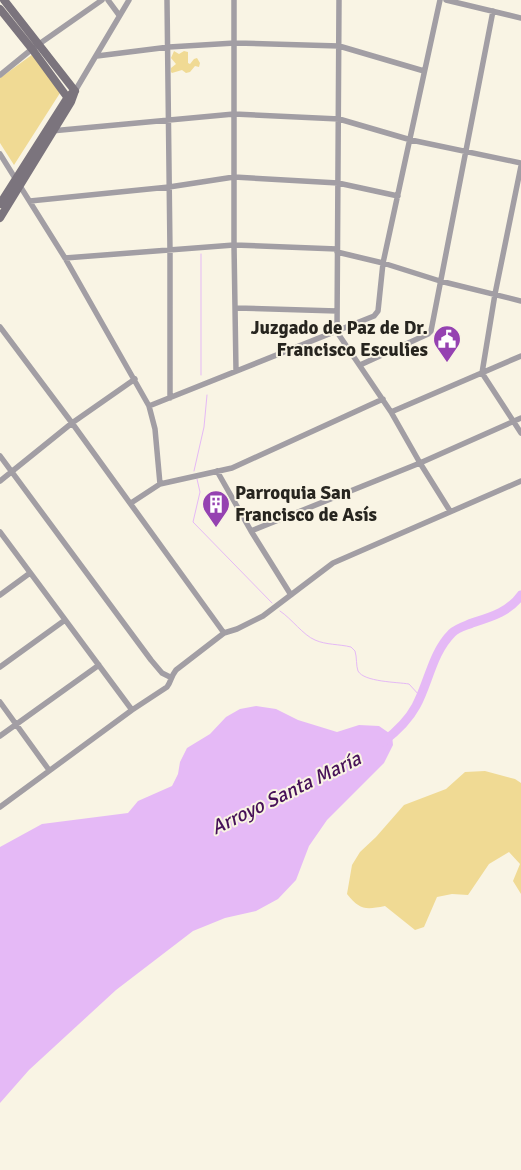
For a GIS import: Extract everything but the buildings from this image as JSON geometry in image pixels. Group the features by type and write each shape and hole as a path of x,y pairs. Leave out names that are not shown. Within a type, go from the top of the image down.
{"street":[{"path":"4,0 69,100"},
{"path":"0,75 102,0"},
{"path":"108,0 119,15"},
{"path":"0,218 18,183 97,56 129,0"},
{"path":"167,0 169,47 170,398"},
{"path":"234,0 236,370"},
{"path":"339,0 337,332 384,399 450,511"},
{"path":"149,406 236,370 337,332 374,316 378,311 383,263 440,0"},
{"path":"446,0 521,18"},
{"path":"0,9 75,91"},
{"path":"360,364 428,334 430,331 493,11"},
{"path":"97,56 169,47 235,43 339,46 424,71"},
{"path":"50,131 234,114 339,119 410,140 521,165 494,294 482,373 521,433"},
{"path":"0,154 66,258 149,406 154,429 160,484"},
{"path":"30,201 169,187 234,177 338,183 398,196"},
{"path":"0,204 18,183"},
{"path":"66,258 234,245 337,251 440,281 521,301"},
{"path":"235,308 337,311"},
{"path":"0,327 131,503 224,633"},
{"path":"392,412 521,356"},
{"path":"0,481 72,423 134,379"},
{"path":"131,503 160,484 232,468 384,399"},
{"path":"251,531 420,463 521,418"},
{"path":"0,456 151,660 162,672 170,677"},
{"path":"217,471 251,531 291,595"},
{"path":"0,806 132,710 167,687 170,683 170,677 186,662 224,633 255,621 333,562 521,481"},
{"path":"0,532 132,710"},
{"path":"0,595 30,573"},
{"path":"0,667 65,620"},
{"path":"0,736 99,665"},
{"path":"0,702 49,770"}],"shaded area":[{"path":"174,51 179,54 184,51 188,52 188,63 190,64 197,58 200,63 199,67 195,66 190,72 186,73 182,70 172,73 171,68 176,64 171,58"},
{"path":"33,54 60,93 14,165 0,143 0,78"},
{"path":"485,771 515,779 521,783 521,894 513,881 520,864 509,852 489,864 468,895 452,894 437,897 424,927 415,930 385,906 363,908 347,894 352,865 360,852 404,805 446,789 465,772"}],"water":[{"path":"256,706 276,709 298,720 337,732 359,725 379,726 392,735 393,745 384,763 327,820 309,846 296,880 278,899 256,911 225,918 193,931 116,990 29,1070 0,1103 0,847 42,824 128,813 138,801 172,786 187,748 210,734 226,717 240,709"}],"waterway":[{"path":"201,254 201,375"},
{"path":"194,471 204,427 207,395"},
{"path":"197,479 200,492 193,522 272,603"},
{"name":"Arroyo Santa María","path":"383,742 401,726 413,711 440,649 452,633 461,627 505,610 521,595"},
{"path":"280,611 315,640 351,647 355,651 357,669 361,675 389,682 409,684 420,696"}],"place":[{"name":"Juzgado de Paz de Dr. Francisco Esculies","path":"447,363"},
{"name":"Parroquia San Francisco de Asís","path":"216,528"}]}
